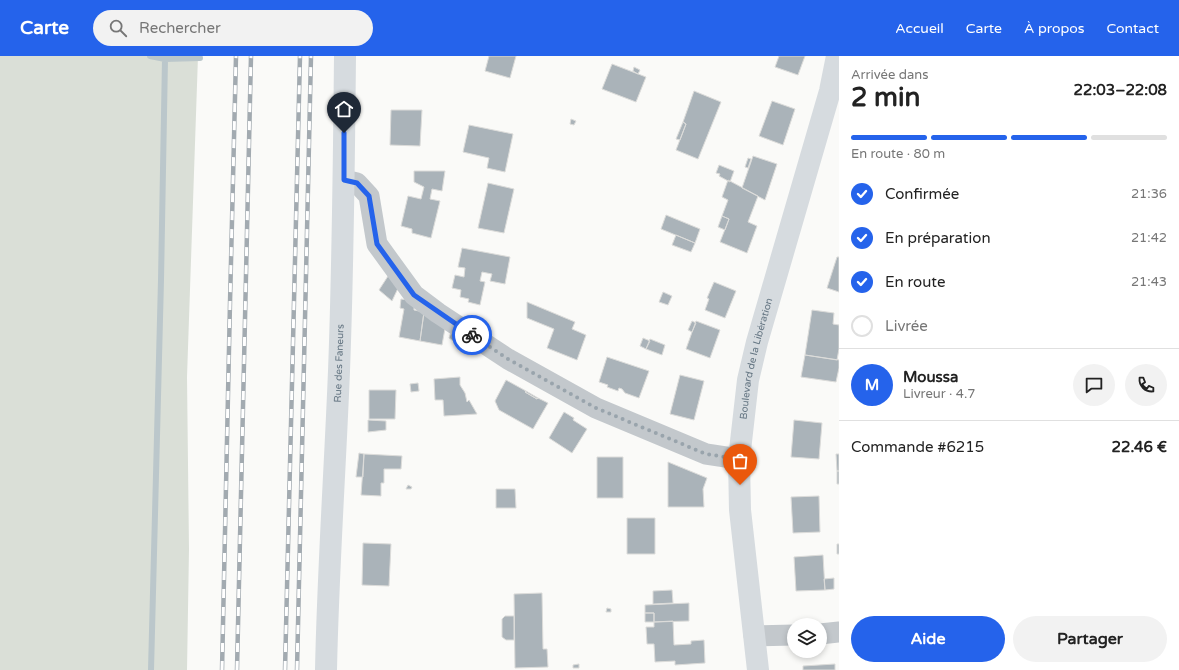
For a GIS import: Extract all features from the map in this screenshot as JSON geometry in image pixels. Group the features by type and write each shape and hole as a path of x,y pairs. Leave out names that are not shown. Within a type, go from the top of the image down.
{"street":[{"name":"Rue des Faneurs","path":"326,670 327,619 339,371 344,180 345,56"},
{"name":"Boulevard de la Libération","path":"758,670 740,510 739,459 748,380 753,357 830,91 837,56"},
{"path":"344,180 357,183 369,196 377,244 414,295 438,312 508,359 596,408 706,454 739,459"},
{"path":"827,633 839,632"},
{"path":"754,636 787,635"}],"shaded area":[{"path":"0,56 198,56 187,377 189,549 187,670 0,670"}],"building":[{"path":"489,56 516,56 510,78 485,71"},
{"path":"779,56 805,56 798,75 775,67"},
{"path":"612,64 646,77 636,102 602,89"},
{"path":"634,67 640,70 638,74 633,71"},
{"path":"694,91 721,102 698,159 676,150 686,124 683,122"},
{"path":"772,101 795,109 783,145 759,136"},
{"path":"391,110 422,110 420,146 390,145"},
{"path":"571,119 576,121 574,125 570,124"},
{"path":"683,122 686,124 680,140 676,139"},
{"path":"469,125 513,134 505,172 487,168 489,158 463,152"},
{"path":"753,156 777,164 765,200 742,188"},
{"path":"748,158 751,159 748,168 745,167"},
{"path":"719,165 734,171 730,182 719,176 720,174 716,173"},
{"path":"414,171 445,171 442,191 432,189 430,199 440,201 431,238 412,233 412,229 401,226 408,196 421,199 424,187 414,182"},
{"path":"728,180 758,196 748,222 757,226 747,253 720,242 729,219 722,216 728,200 722,197"},
{"path":"488,183 514,189 504,233 478,228"},
{"path":"666,215 700,229 695,243 661,229"},
{"path":"722,216 729,219 725,230 718,227"},
{"path":"676,235 695,243 691,252 672,245"},
{"path":"462,248 510,257 505,284 490,281 492,274 482,272 480,281 485,282 480,305 468,302 469,299 460,297 461,290 452,288 455,275 464,277 465,268 458,267"},
{"path":"837,257 839,257 839,292 827,288"},
{"path":"390,273 400,284 392,301 379,290"},
{"path":"714,282 736,291 725,318 705,310 709,299 707,298"},
{"path":"663,292 672,296 668,305 659,302"},
{"path":"401,299 414,301 414,310 424,312 420,341 399,337 404,309 400,308"},
{"path":"527,302 575,322 572,329 586,335 577,360 547,348 554,329 527,318"},
{"path":"812,310 834,313 833,324 839,325 839,349 837,360 805,355"},
{"path":"424,312 446,323 442,345 420,341"},
{"path":"692,321 696,323 692,332 688,330"},
{"path":"696,321 720,330 710,358 686,349"},
{"path":"453,326 469,338 464,348 449,338"},
{"path":"643,338 650,341 646,349 640,346"},
{"path":"650,339 665,345 662,355 646,349"},
{"path":"805,355 839,360 836,382 801,377"},
{"path":"607,357 649,371 639,398 625,393 622,389 619,388 618,391 599,382"},
{"path":"680,375 704,381 694,420 670,414"},
{"path":"460,377 460,385 465,393 467,402 469,400 477,414 444,416 443,400 435,400 434,379"},
{"path":"506,380 537,399 538,398 548,403 533,429 499,410 495,401"},
{"path":"418,383 419,391 411,392 410,384"},
{"path":"369,390 396,390 395,419 369,419"},
{"path":"526,391 538,398 537,399 525,392"},
{"path":"564,412 587,429 572,453 549,438"},
{"path":"368,420 386,421 386,430 368,432"},
{"path":"794,420 822,423 819,459 791,457"},
{"path":"359,453 364,454 363,477 356,477"},
{"path":"364,454 402,456 401,469 384,469 384,483 381,483 381,496 361,495"},
{"path":"836,454 839,454 839,471 837,471"},
{"path":"597,457 623,457 623,498 597,498"},
{"path":"668,462 707,478 703,489 704,507 668,507"},
{"path":"837,471 839,471 839,484 837,484"},
{"path":"408,485 412,487 411,489 406,489"},
{"path":"496,489 515,489 516,508 496,508"},
{"path":"819,496 820,532 793,533 791,497"},
{"path":"627,518 655,518 655,554 627,554"},
{"path":"363,543 391,544 389,586 362,585"},
{"path":"837,544 839,544 839,554 837,554"},
{"path":"823,555 825,590 796,591 794,557"},
{"path":"834,578 834,589 825,590 824,579"},
{"path":"672,590 673,603 653,604 653,591"},
{"path":"542,593 543,649 547,649 548,667 515,668 514,594"},
{"path":"689,603 689,621 654,622 654,613 645,613 645,605"},
{"path":"607,608 611,609 611,612 606,612"},
{"path":"645,613 654,613 654,622 645,622"},
{"path":"505,616 514,616 514,640 506,640 502,637 502,619"},
{"path":"673,621 674,645 691,644 691,641 704,640 705,663 675,665 675,661 655,662 654,644 647,644 646,627 654,627 654,622"},
{"path":"579,664 579,668 573,668 573,665"},
{"path":"835,664 835,670 803,670 803,666"}],"waterway":[{"path":"150,56 165,59 200,58"},
{"path":"151,670 165,59"}],"railway":[{"path":"222,670 236,56"},
{"path":"237,670 251,56"},
{"path":"285,670 300,56"},
{"path":"297,670 311,56"}],"way so far":[{"path":"472,335 508,359 596,408 706,454 739,459 740,485"}],"route":[{"path":"344,133 344,180 357,183 369,196 377,244 414,295 472,335"}]}
